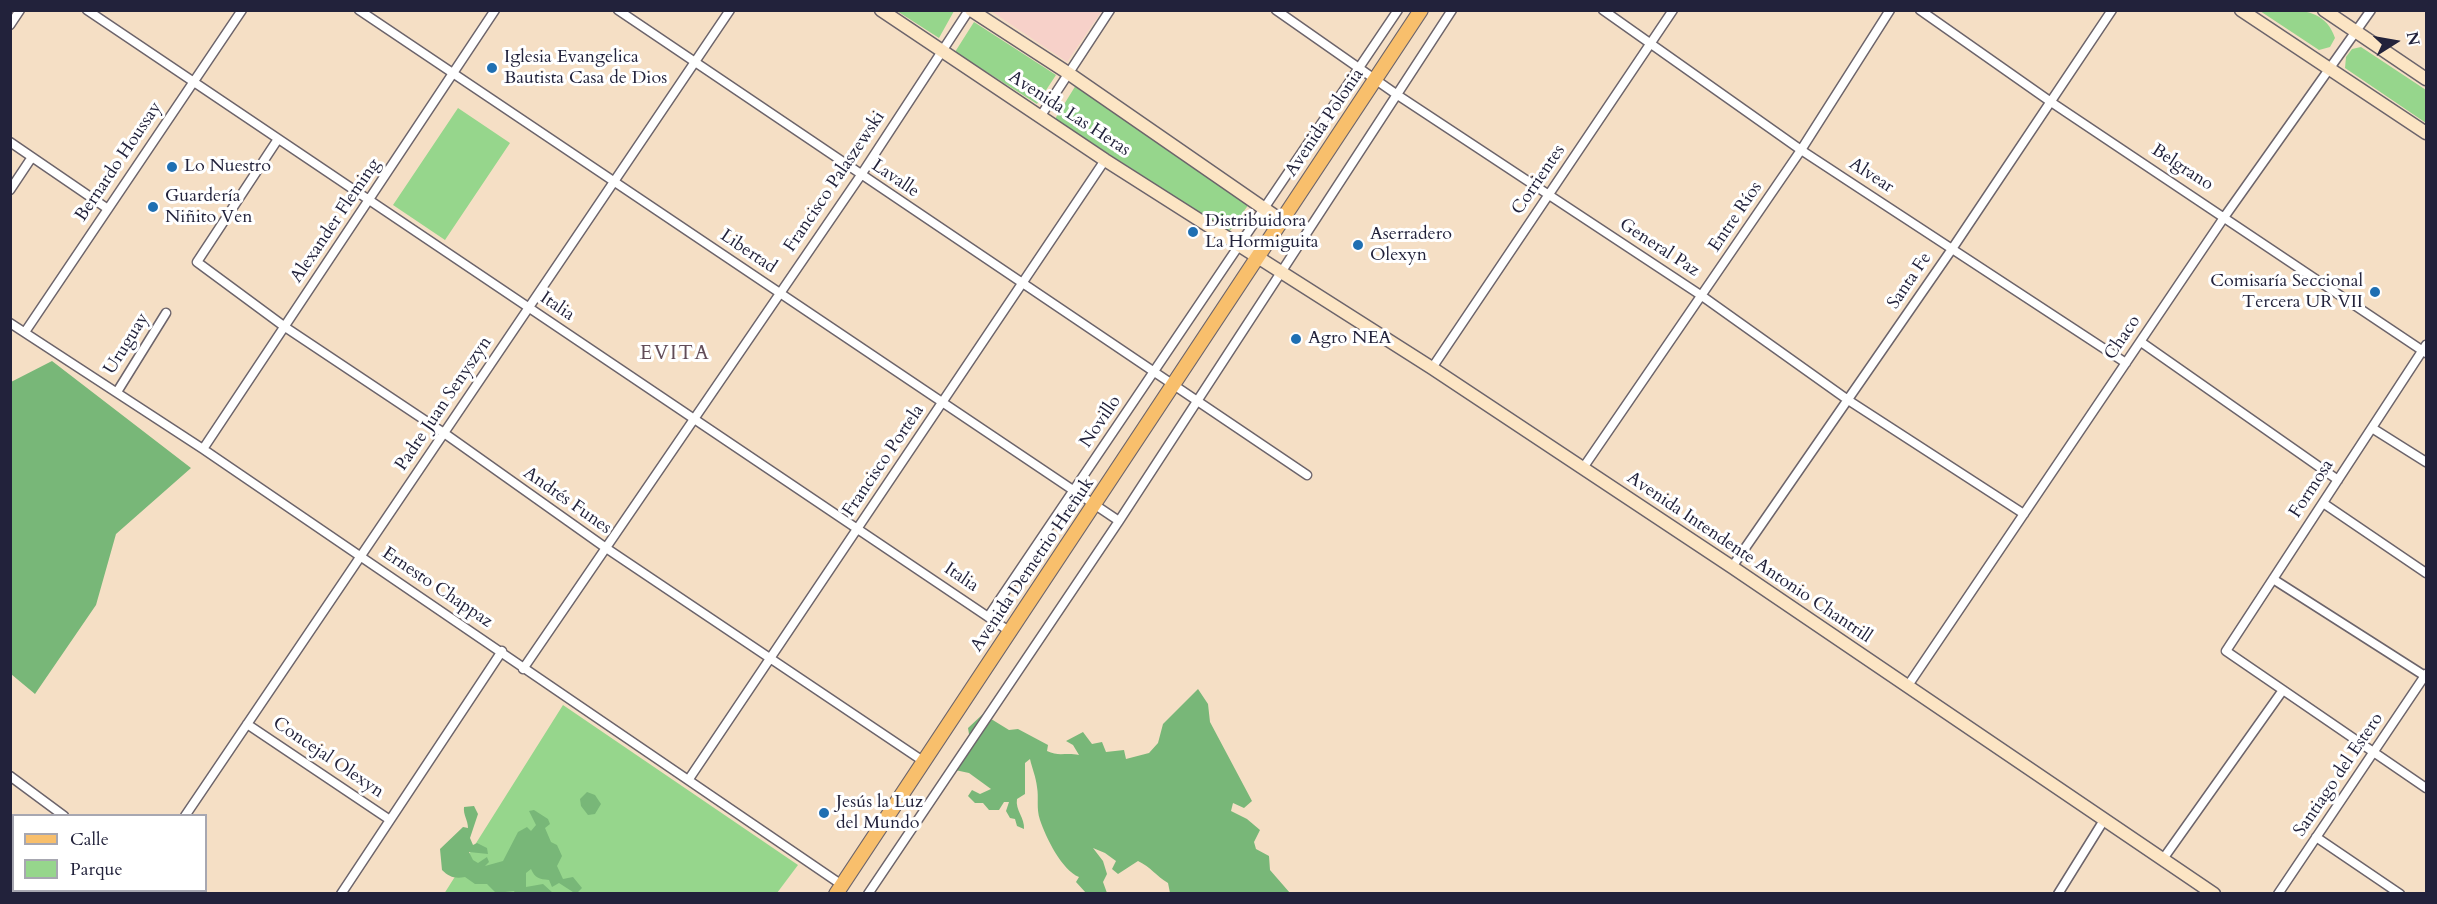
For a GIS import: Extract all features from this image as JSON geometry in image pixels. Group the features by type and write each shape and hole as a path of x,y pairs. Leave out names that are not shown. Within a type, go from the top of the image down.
{"main road":[{"name":"Avenida Las Heras","path":"881,10 1105,160 1260,256"},
{"name":"Avenida Las Heras","path":"970,10 1068,73 1282,221"},
{"name":"Avenida Polonia","path":"1260,256 1421,10"},
{"path":"2241,10 2427,133"},
{"path":"2324,10 2427,79"},
{"name":"Avenida Intendente Antonio Chantrill","path":"1260,256 1732,567 2214,894"},
{"name":"Avenida Demetrio Hreñuk","path":"839,889 1260,256"}],"street":[{"path":"10,25 20,10"},
{"name":"Italia","path":"87,10 1009,631"},
{"name":"Bernardo Houssay","path":"26,332 242,10"},
{"name":"Libertad","path":"359,10 1119,521"},
{"name":"Alexander Fleming","path":"203,448 495,10"},
{"name":"Lavalle","path":"618,10 1173,387 1307,475"},
{"name":"Padre Juan Senyszyn","path":"186,814 730,10"},
{"name":"Francisco Palaszewski","path":"524,669 861,175 970,10"},
{"path":"1040,117 1110,10"},
{"name":"General Paz","path":"1276,10 1396,94 1702,296 1848,400 2024,514"},
{"name":"Avenida Polonia","path":"1240,244 1398,10"},
{"path":"868,894 1119,521 1195,401 1452,10"},
{"name":"Alvear","path":"1603,10 1801,150 2126,363"},
{"name":"Corrientes","path":"1432,368 1672,10"},
{"name":"Entre Ríos","path":"1583,468 1801,150 1890,10"},
{"name":"Belgrano","path":"1920,10 2051,102 2425,350"},
{"name":"Santa Fe","path":"1732,567 1952,249 2112,10"},
{"name":"Chaco","path":"1907,687 2225,216 2371,10"},
{"name":"Andrés Funes","path":"278,139 197,262 285,327 444,433 606,548 924,760"},
{"path":"10,142 108,209"},
{"path":"10,190 32,157"},
{"name":"Francisco Portela","path":"689,779 943,403 1020,283 1105,160"},
{"name":"Novillo","path":"988,617 1240,244"},
{"name":"Uruguay","path":"117,392 166,313"},
{"name":"Ernesto Chappaz","path":"10,323 203,448 502,651 524,669 689,779 839,889"},
{"path":"2141,342 2338,480"},
{"name":"Formosa","path":"2283,690 2226,651 2425,350"},
{"path":"2372,428 2427,462"},
{"path":"2323,503 2427,573"},
{"path":"2273,579 2426,675"},
{"path":"341,894 502,651"},
{"name":"Santiago del Estero","path":"2278,894 2426,675"},
{"path":"2163,859 2283,690 2427,788"},
{"name":"Concejal Olexyn","path":"247,724 390,820"},
{"path":"10,776 61,814"},
{"path":"2058,894 2104,819"},
{"path":"2316,837 2400,894"}],"shaded area":[{"path":"991,11 1102,11 1067,62"}],"green space":[{"path":"954,10 939,38 897,11"},
{"path":"2294,10 2314,14 2330,27 2335,38 2330,47 2319,50 2260,11"},
{"path":"974,22 1056,75 1037,104 955,52"},
{"path":"2361,47 2426,90 2426,123 2345,68 2346,57 2352,49"},
{"path":"1076,85 1249,204 1229,232 1055,119"},
{"path":"458,108 510,143 445,240 393,205"},
{"path":"52,361 191,468 116,534 96,605 35,694 11,674 11,382"},
{"path":"1198,689 1208,704 1210,722 1252,801 1244,808 1233,803 1231,811 1247,819 1260,830 1254,842 1256,849 1269,856 1270,870 1290,893 1170,893 1168,883 1143,863 1138,861 1118,874 1112,869 1116,861 1093,848 1103,861 1107,874 1103,882 1107,893 1086,893 1076,882 1079,877 1067,868 1050,844 1040,820 1038,791 1030,759 1025,763 1025,794 1017,799 1017,807 1024,829 1017,826 1015,819 1010,818 1006,811 1009,802 1004,802 999,810 989,810 983,803 975,803 968,796 972,790 980,794 991,789 969,773 955,770 950,763 970,740 968,728 983,714 1009,730 1018,729 1048,745 1047,751 1055,754 1079,755 1073,745 1066,741 1083,732 1092,744 1102,742 1106,752 1124,750 1126,759 1149,753 1158,743 1163,724"},
{"path":"563,705 798,865 777,893 444,894"},
{"path":"587,792 595,795 601,804 595,814 588,815 581,806 580,799"},
{"path":"474,806 478,814 470,838 473,845 477,843 487,848 488,854 469,852 473,860 478,863 487,857 489,862 485,866 503,861 518,832 527,827 531,831 536,825 529,811 534,810 548,819 550,824 545,828 551,842 557,845 562,856 557,866 563,879 573,877 582,888 576,894 559,883 552,887 549,880 538,877 531,869 526,873 526,887 543,884 553,893 515,893 514,891 496,893 487,884 475,884 465,877 455,878 442,870 440,849 463,827 468,828 464,807"}],"place":[{"name":"Iglesia Evangelica Bautista Casa de Dios","path":"492,68"},
{"name":"Lo Nuestro","path":"172,167"},
{"name":"Guardería Niñito Ven","path":"153,207"},
{"name":"Distribuidora La Hormiguita","path":"1193,232"},
{"name":"Aserradero Olexyn","path":"1358,245"},
{"name":"Comisaría Seccional Tercera UR VII","path":"2375,292"},
{"name":"Agro NEA","path":"1296,339"},
{"name":"Jesús la Luz del Mundo","path":"824,813"}],"district":[{"name":"EVITA","path":"675,354"}]}
